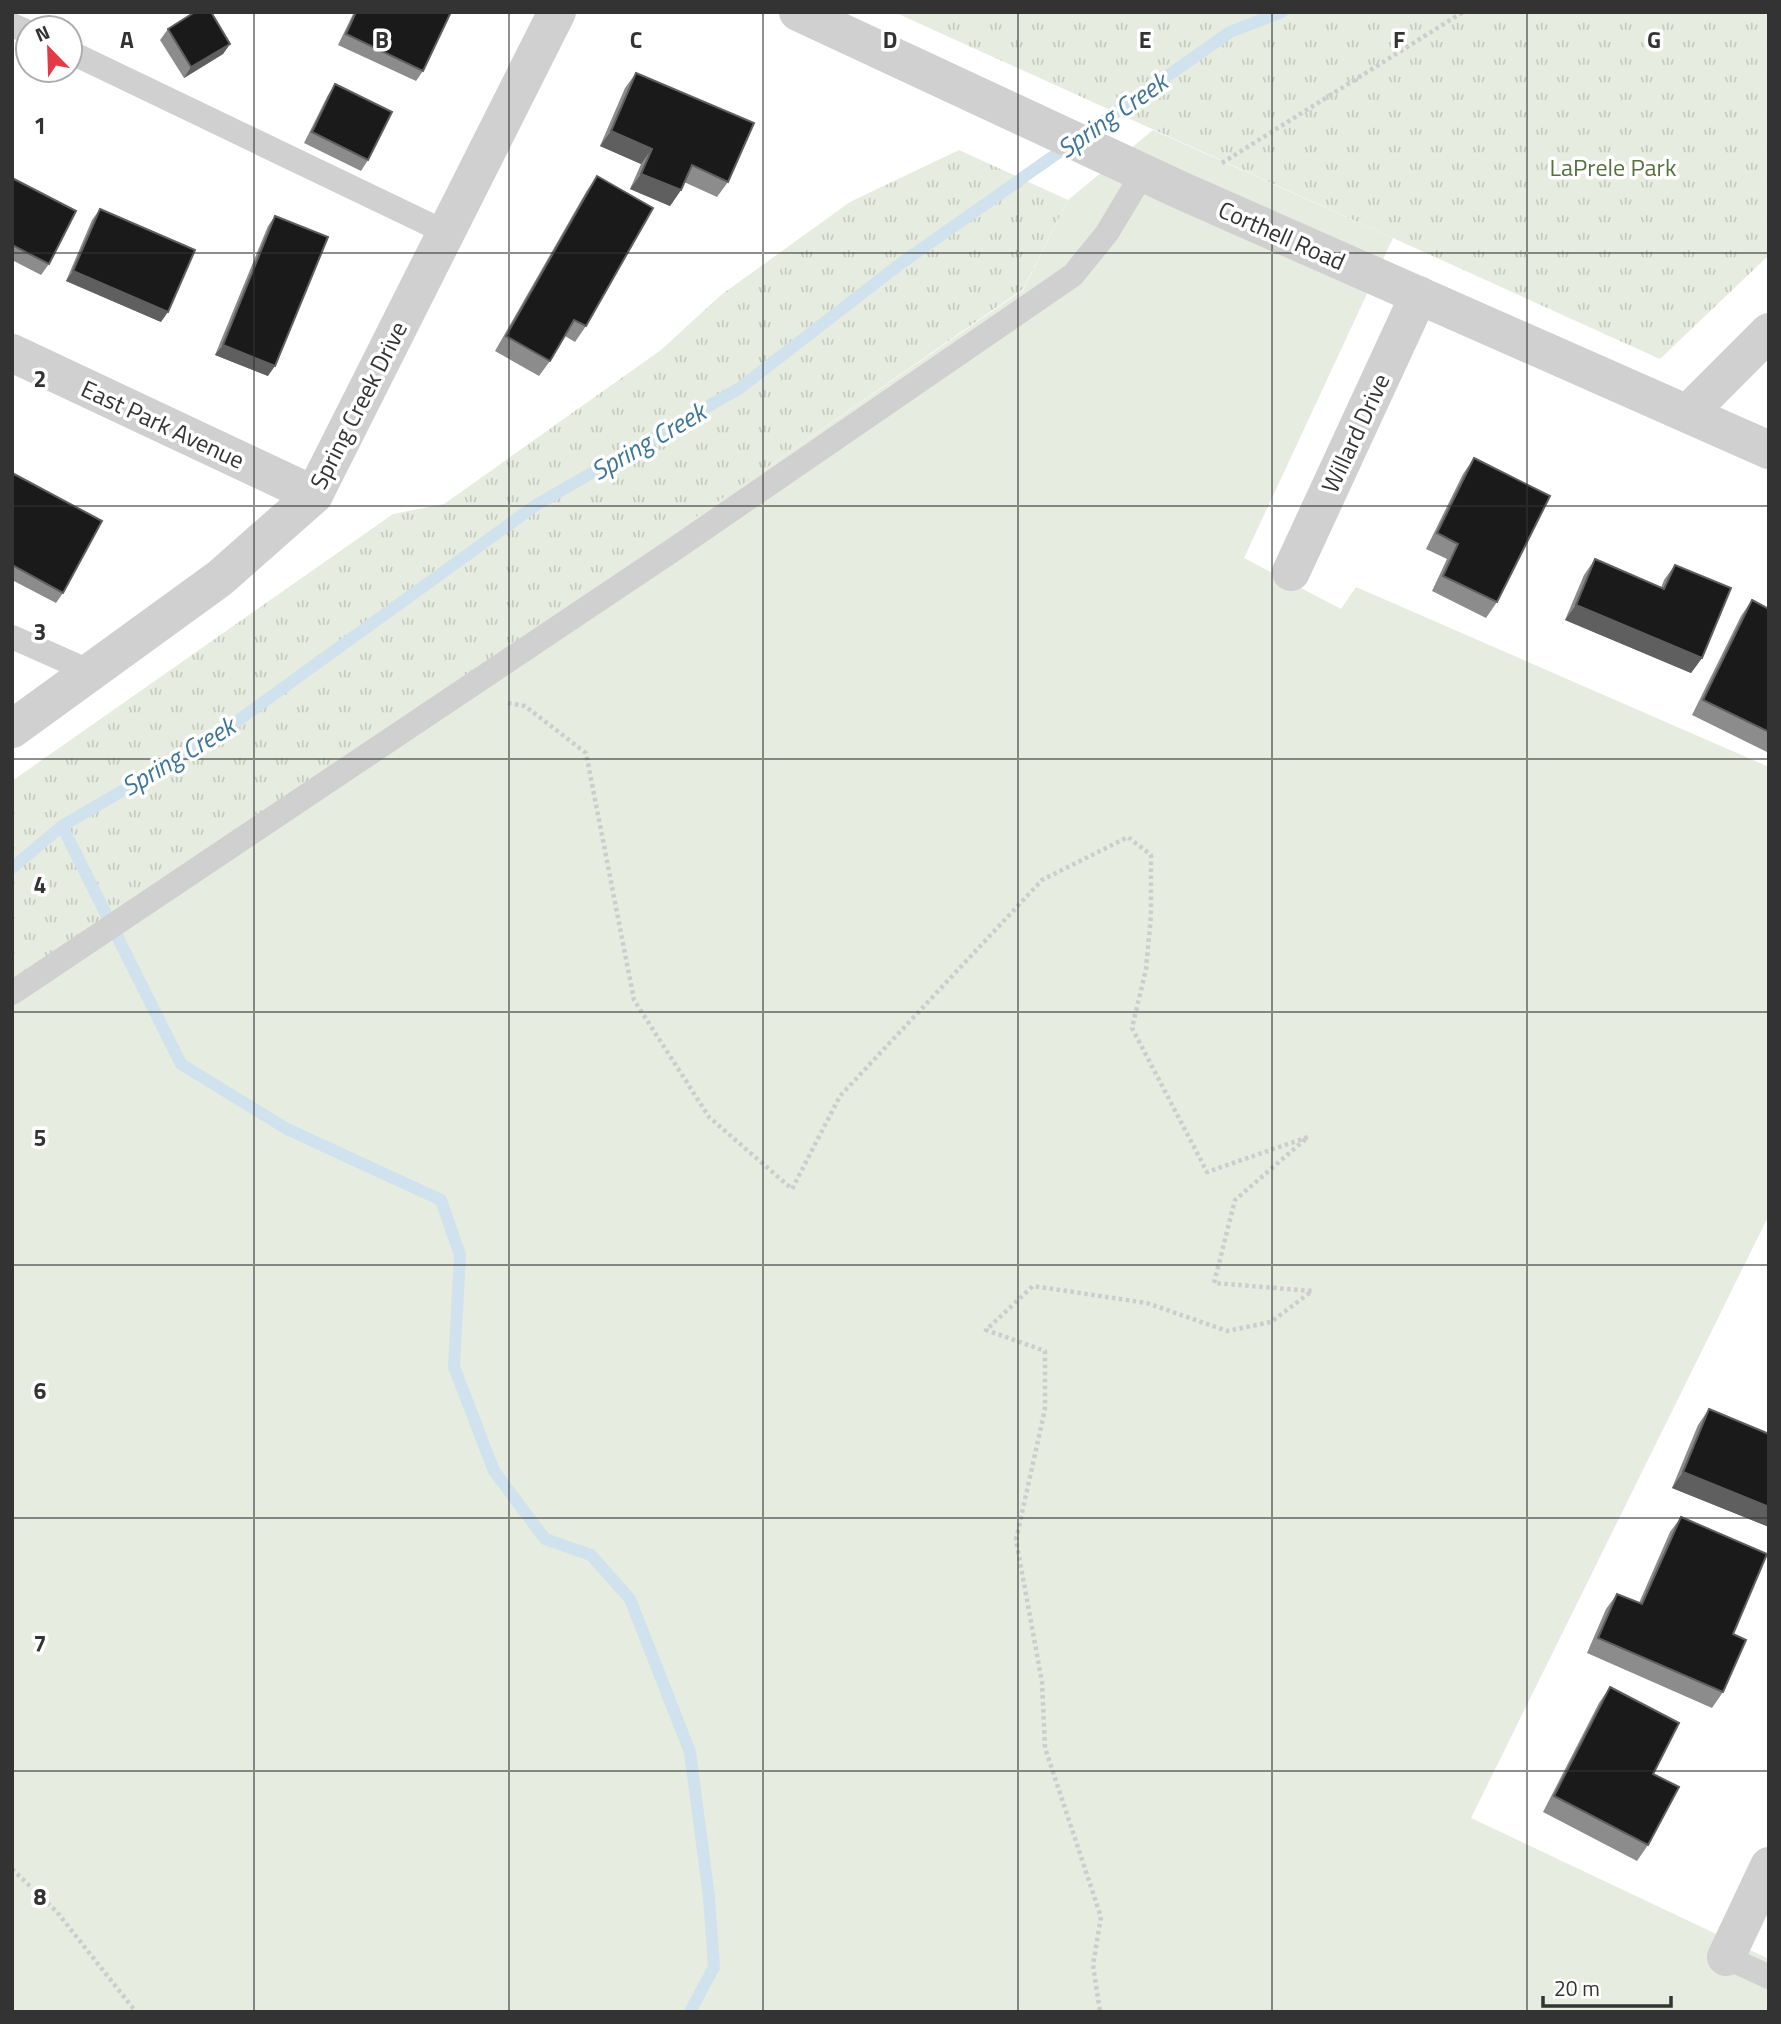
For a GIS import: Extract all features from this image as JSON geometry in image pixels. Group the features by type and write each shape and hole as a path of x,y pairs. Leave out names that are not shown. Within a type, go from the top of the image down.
{"street":[{"name":"Spring Creek Drive","path":"12,729 220,578 314,495 557,12"},
{"name":"Corthell Road","path":"798,12 1180,190 1769,450"},
{"name":"Willard Drive","path":"1291,572 1419,295"},
{"path":"1688,413 1769,332"},
{"name":"East Park Avenue","path":"12,353 314,495"},
{"path":"1726,1957 1769,1866"}],"lane":[{"path":"84,59 445,232"},
{"path":"12,993 676,548 1073,275 1107,233 1143,173"},
{"path":"12,637 91,672"},
{"path":"1726,1957 1769,1977"}],"path":[{"path":"1180,190 1463,12"},
{"path":"457,695 525,706 586,753 634,1000 709,1117 792,1189 840,1096 1042,880 1128,837 1151,855 1151,915 1146,970 1132,1028 1207,1172 1308,1138 1235,1200 1214,1283 1312,1291 1271,1322 1227,1331 1147,1303 1033,1286 986,1331 1045,1351 1045,1409 1016,1540 1042,1682 1045,1748 1101,1917 1093,1965 1100,2012"},
{"path":"12,1869 57,1912 136,2012"}],"green space":[{"name":"LaPrele Park","path":"894,12 1769,12 1769,255 1660,359"},
{"path":"1153,130 1393,238 1244,558 1341,609 1356,587 1769,767 1769,1215 1471,1818 1769,1959 1769,2012 12,2012 12,990 1023,290 1068,200"},
{"path":"959,150 1068,200 1023,289 103,930 12,990 12,781 393,514 444,504 661,350 721,295 850,202"}],"building":[{"path":"195,12 211,12 230,44 191,67 168,29"},
{"path":"356,12 451,12 423,71 346,34"},
{"path":"636,73 754,123 728,182 692,165 681,190 641,174 652,149 611,131"},
{"path":"335,84 392,112 368,160 312,132"},
{"path":"597,176 653,208 586,326 574,320 550,361 506,336"},
{"path":"12,178 76,211 49,264 12,245"},
{"path":"100,209 195,250 168,312 73,271"},
{"path":"275,216 328,237 275,366 223,345"},
{"path":"1474,458 1550,496 1497,602 1443,576 1458,544 1437,533"},
{"path":"14,474 102,521 63,593 12,565"},
{"path":"1595,559 1664,589 1675,565 1731,588 1702,658 1576,605"},
{"path":"1752,600 1769,609 1769,732 1703,700"},
{"path":"1709,1409 1769,1434 1769,1507 1683,1472"},
{"path":"1681,1517 1767,1554 1733,1634 1746,1640 1723,1692 1598,1638 1617,1594 1642,1604"},
{"path":"1610,1687 1679,1723 1653,1774 1679,1787 1648,1845 1554,1796"}],"waterway":[{"name":"Spring Creek","path":"12,868 62,826 218,735 536,505 740,388 900,264 1230,32 1282,12"},
{"path":"62,826 181,1064 287,1129 441,1200 460,1255 454,1367 494,1471 545,1539 591,1555 630,1599 690,1752 709,1897 714,1967 690,2012"}]}
